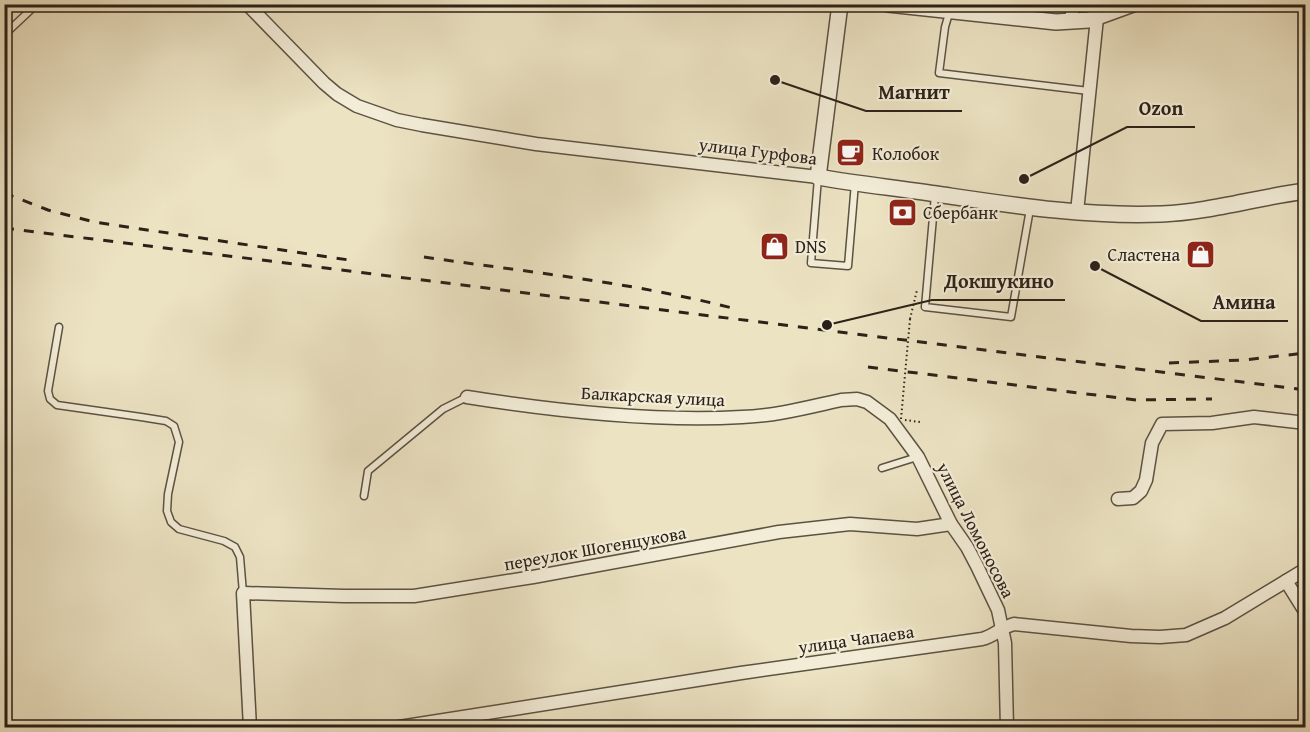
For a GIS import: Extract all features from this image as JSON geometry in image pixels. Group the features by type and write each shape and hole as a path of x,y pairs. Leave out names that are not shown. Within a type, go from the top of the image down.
{"street":[{"name":"улица Гурфова","path":"247,4 324,83 338,94 357,106 397,120 537,144 818,177 1030,208 1077,212 1163,214 1194,211 1272,195 1305,191"},
{"path":"818,177 840,4"},
{"path":"888,4 950,8 1056,22 1097,18 1133,4"},
{"path":"1072,4 1072,21"},
{"path":"1077,212 1097,18"},
{"name":"Балкарская улица","path":"468,397 551,408 673,418 743,417 857,399 867,402 890,419 918,457"},
{"path":"1118,499 1133,498 1141,491 1146,480 1152,443 1162,424 1212,423 1254,417 1305,423"},
{"name":"улица Ломоносова","path":"918,457 951,524 967,547 998,610 1005,643 1007,728"},
{"name":"переулок Шогенцукова","path":"243,593 414,596 533,578 778,532 850,524 917,530 951,524"},
{"name":"улица Чапаева","path":"393,728 741,673 982,639 1014,624 1131,636 1160,637 1186,634 1225,618 1305,569"},
{"path":"1286,581 1305,613"},
{"path":"243,593 250,728"}],"lane":[{"path":"4,35 37,4"},
{"path":"950,8 939,73 1089,91"},
{"path":"818,177 811,263 848,266 855,183"},
{"path":"935,194 925,307 1011,317 1030,208"},
{"path":"59,327 48,392 50,399 57,405 166,421 174,426 179,442 168,494 167,511 171,522 179,529 224,541 235,547 240,557 243,593"},
{"path":"363,496 368,471 442,409 468,397"},
{"path":"882,468 918,457"}],"path":[{"path":"916,290 910,319 901,419 920,422"}],"railway":[{"path":"4,193 48,210 94,222 349,260"},
{"path":"4,228 1306,390"},
{"path":"424,257 617,284 732,308"},
{"path":"1169,363 1244,360 1306,353"},
{"path":"868,367 1136,400 1212,399"}],"place":[{"name":"Магнит","path":"775,80"},
{"name":"Колобок","path":"851,153"},
{"name":"Ozon","path":"1024,179"},
{"name":"Сбербанк","path":"902,212"},
{"name":"DNS","path":"774,246"},
{"name":"Сластена","path":"1201,254"},
{"name":"Амина","path":"1095,266"},
{"name":"Докшукино","path":"827,325"}]}
